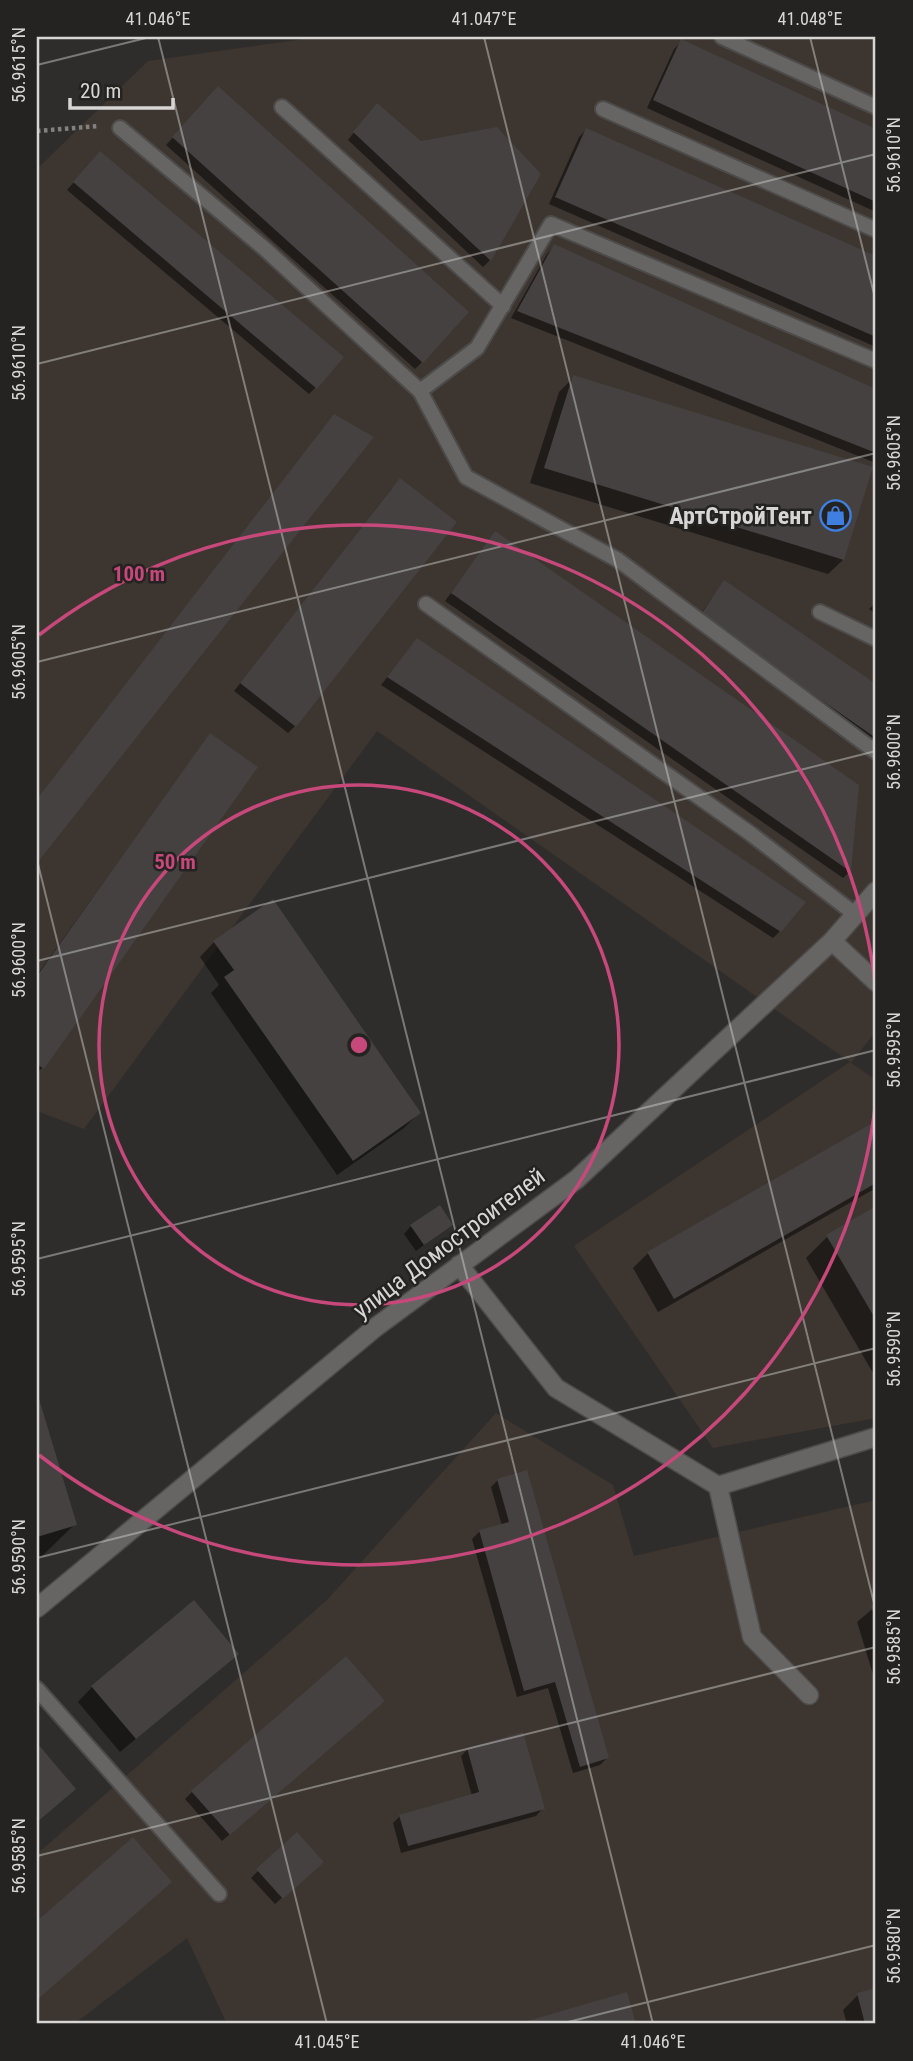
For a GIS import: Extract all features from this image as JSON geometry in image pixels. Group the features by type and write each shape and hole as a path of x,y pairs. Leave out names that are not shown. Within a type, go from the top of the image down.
{"street":[{"name":"улица Домостроителей","path":"37,1608 376,1327 577,1179 832,941 876,891"},
{"path":"832,941 876,982"},
{"path":"459,1265 556,1388 718,1486 752,1637 809,1695"},
{"path":"718,1486 876,1437"}],"lane":[{"path":"722,37 876,107"},
{"path":"282,107 503,306"},
{"path":"603,109 876,230"},
{"path":"120,128 265,249 420,391 466,477 618,560 876,752"},
{"path":"420,391 477,348 551,224 876,361"},
{"path":"426,604 751,834 856,915"},
{"path":"820,612 876,639"},
{"path":"37,1689 219,1894"}],"path":[{"path":"37,131 104,125 120,128"}],"shaded area":[{"path":"319,37 876,37 876,1031 851,1063 876,1080 876,1418 713,1448 574,1246 850,1062 377,731 84,1129 37,1111 37,169 148,61"},
{"path":"496,1413 613,1485 634,1556 876,1500 876,2024 227,2024 187,1938 74,2024 37,2024 37,1854 327,1600"}],"building":[{"path":"681,39 876,129 876,202 653,100"},
{"path":"218,86 469,312 423,363 172,137"},
{"path":"377,103 421,141 497,127 541,174 491,261 353,132"},
{"path":"586,128 876,256 876,337 555,197"},
{"path":"100,151 344,357 317,389 73,182"},
{"path":"554,244 876,389 876,453 517,311"},
{"path":"573,375 873,467 844,560 544,468"},
{"path":"334,414 374,437 37,863 37,799"},
{"path":"400,478 457,522 296,727 240,683"},
{"path":"495,531 859,785 851,872 451,593"},
{"path":"724,580 876,684 876,738 700,616"},
{"path":"417,638 806,902 781,932 387,677"},
{"path":"210,733 258,767 44,1069 37,1064 37,976"},
{"path":"273,899 421,1113 353,1161 224,977 234,970 213,941"},
{"path":"876,1121 876,1183 674,1299 647,1252"},
{"path":"440,1205 453,1225 424,1245 410,1225"},
{"path":"876,1206 876,1320 826,1235"},
{"path":"37,1392 77,1525 37,1537"},
{"path":"527,1470 609,1758 580,1767 555,1682 524,1691 479,1530 509,1522 497,1479"},
{"path":"194,1600 239,1654 136,1739 91,1686"},
{"path":"876,1604 876,1620 871,1606"},
{"path":"346,1656 385,1701 230,1835 191,1791"},
{"path":"523,1732 545,1809 408,1846 399,1815 479,1792 467,1748"},
{"path":"37,1743 76,1789 37,1822"},
{"path":"297,1832 324,1862 283,1899 256,1869"},
{"path":"133,1837 172,1882 37,2000 37,1921"},
{"path":"876,1988 876,2024 865,2024 857,1993"},
{"path":"627,1992 636,2024 517,2024"}],"place":[{"name":"АртСтройТент","path":"835,516"}]}
